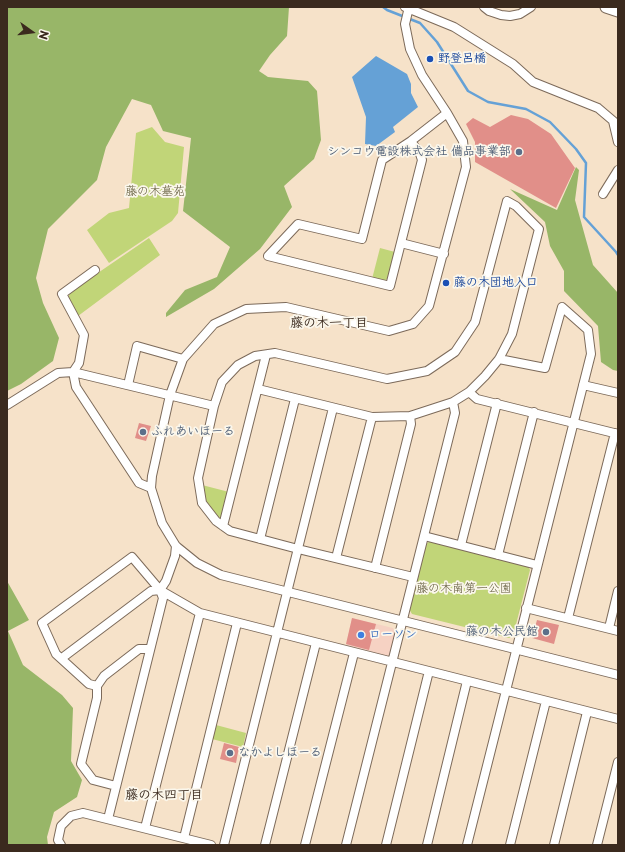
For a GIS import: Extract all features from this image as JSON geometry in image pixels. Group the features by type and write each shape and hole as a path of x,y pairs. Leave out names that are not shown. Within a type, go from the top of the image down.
{"main road":[{"path":"606,7 618,11"}],"street":[{"path":"484,7 501,15 510,16 520,14 531,7"},
{"path":"618,142 615,123 598,108 533,82 513,64 454,27 407,9 405,24 410,49 422,75 463,141 466,167 430,306 413,324 389,331 286,307 246,309 214,324 183,358 170,396 152,476 151,488 162,523 176,546 197,563 221,575 618,675"},
{"path":"411,141 420,154 422,160 390,286 268,256 298,224 362,239 382,160 411,141 447,113"},
{"path":"603,194 618,170"},
{"path":"258,389 372,417 410,416 453,402 468,392 485,376 499,358 512,334 539,229 516,206 506,202 475,322 455,352 426,371 387,379 275,354 255,356 238,365 222,382 214,406 198,478 202,503 216,521 230,531 413,577"},
{"path":"401,243 444,254"},
{"path":"96,270 62,294 84,335 79,363 73,372 76,387 139,483 151,488"},
{"path":"467,845 591,354 588,330 562,307 545,368 499,358"},
{"path":"128,385 137,346 183,358"},
{"path":"223,526 266,355"},
{"path":"7,405 58,373 73,372 214,406"},
{"path":"583,385 618,394"},
{"path":"468,392 477,399 616,433 568,618"},
{"path":"260,539 295,398"},
{"path":"346,845 454,413 453,402"},
{"path":"461,545 497,403"},
{"path":"224,845 333,408"},
{"path":"498,555 534,412"},
{"path":"375,568 411,424 410,416"},
{"path":"336,558 372,417"},
{"path":"424,536 537,565"},
{"path":"160,590 166,581 176,546"},
{"path":"97,686 89,684 56,654 42,623 132,557 160,590 163,598 108,819"},
{"path":"62,658 151,591 160,590 200,613 618,719"},
{"path":"609,628 618,591"},
{"path":"526,608 618,631"},
{"path":"145,828 200,613"},
{"path":"184,838 237,623"},
{"path":"265,845 316,643"},
{"path":"116,786 93,780 82,764 97,698 97,686 104,676 139,649 150,649"},
{"path":"306,845 354,653"},
{"path":"386,845 429,671"},
{"path":"427,845 467,681"},
{"path":"510,845 546,701"},
{"path":"554,845 587,712"},
{"path":"597,845 618,762"},
{"path":"61,845 58,840 61,826 71,816 83,813 211,845"}],"shaded area":[{"path":"352,618 393,628 396,634 391,654 386,657 346,646"}],"green space":[{"path":"7,7 289,7 287,36 270,55 259,71 268,77 308,81 317,91 321,140 314,159 284,186 292,207 260,249 214,289 166,317 166,313 185,290 217,277 230,247 183,211 191,138 163,131 151,105 132,99 106,147 97,180 48,229 36,278 43,303 59,338 53,361 21,384 7,391"},
{"name":"藤の木墓苑","path":"152,127 165,142 184,147 178,213 172,221 109,263 87,230 109,213 129,208 136,133"},
{"path":"576,167 579,170 575,200 593,265 618,293 618,371 613,370 601,362 598,326 564,291 564,271 550,246 545,222 510,189 557,210"},
{"path":"149,238 160,255 78,316 68,299 70,292"},
{"path":"380,248 395,252 389,278 384,281 372,279"},
{"path":"202,485 229,492 223,517 217,518 206,501"},
{"name":"藤の木南第一公園","path":"430,541 528,566 530,570 513,636 509,638 412,614 409,609 425,545"},
{"path":"7,581 29,620 8,631 23,665 62,695 73,708 71,761 82,780 77,797 54,812 47,837 48,845 7,845"},
{"path":"216,725 246,733 243,747 212,739"}],"water":[{"path":"376,56 407,74 411,84 411,93 418,107 393,127 395,132 376,146 365,144 366,117 352,77"}],"building":[{"name":"シンコウ電設株式会社 備品事業部","path":"511,115 528,119 551,134 575,168 556,208 475,162 475,142 466,124 473,118 490,127"},
{"name":"ふれあいほーる","path":"139,423 151,426 146,441 135,438"},
{"name":"ローソン","path":"352,618 376,624 369,650 346,644"},
{"name":"藤の木公民館","path":"537,620 559,625 554,644 532,638"},
{"name":"なかよしほーる","path":"224,743 239,747 236,763 220,759"}],"waterway":[{"path":"383,7 420,23 437,42 468,91 488,102 526,109 550,122 576,149 586,163 584,217 618,255"}],"place":[{"name":"野登呂橋","path":"430,59"},
{"name":"シンコウ電設株式会社 備品事業部","path":"519,152"},
{"name":"藤の木団地入口","path":"446,283"},
{"name":"ふれあいほーる","path":"143,432"},
{"name":"藤の木公民館","path":"546,632"},
{"name":"ローソン","path":"361,635"},
{"name":"なかよしほーる","path":"230,753"}],"district":[{"name":"藤の木一丁目","path":"329,323"},
{"name":"藤の木四丁目","path":"164,795"}]}
